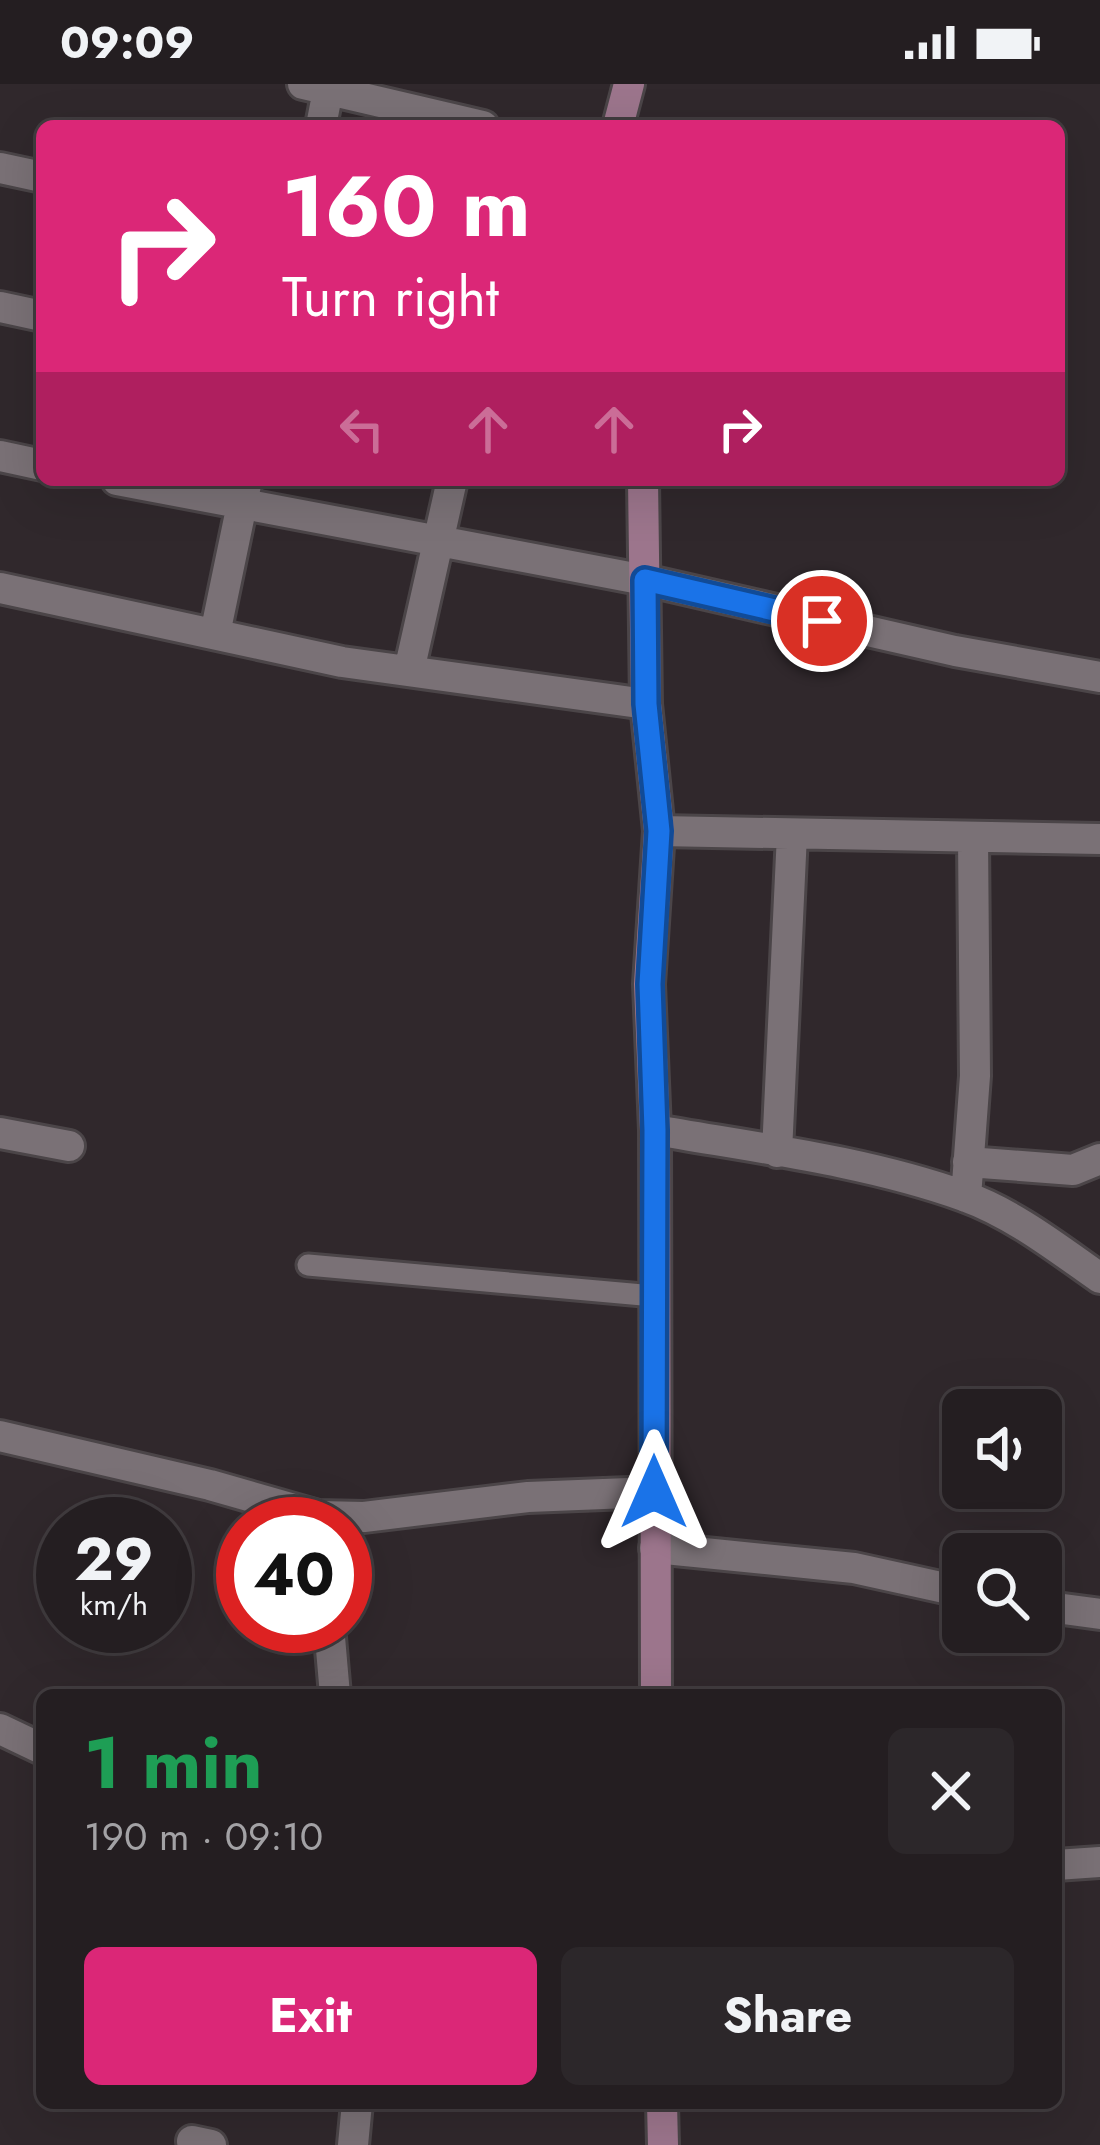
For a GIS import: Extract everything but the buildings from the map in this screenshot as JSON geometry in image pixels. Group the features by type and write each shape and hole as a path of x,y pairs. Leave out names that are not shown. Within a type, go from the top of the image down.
{"street":[{"path":"620,120 629,84"},
{"path":"320,120 315,87 457,120"},
{"path":"0,168 36,176"},
{"path":"0,308 36,315"},
{"path":"0,456 36,464"},
{"path":"176,486 245,493 438,543 645,580 955,651 1100,677"},
{"path":"409,671 451,486"},
{"path":"643,486 646,704 659,831 650,984 655,1130 656,1689"},
{"path":"215,634 245,493"},
{"path":"0,588 342,662 646,704"},
{"path":"659,831 1100,839"},
{"path":"777,1152 792,834"},
{"path":"966,1197 975,1076 973,837"},
{"path":"655,1130 836,1162 966,1197 1022,1225 1100,1278"},
{"path":"0,1133 69,1146"},
{"path":"968,1162 1073,1170 1100,1159"},
{"path":"0,1436 245,1497"},
{"path":"372,1515 528,1497 654,1492"},
{"path":"655,1548 854,1568 942,1587"},
{"path":"1062,1609 1100,1614"},
{"path":"331,1653 334,1689"},
{"path":"0,1729 36,1746"},
{"path":"1062,1865 1100,1862"},
{"path":"353,2145 357,2109"},
{"path":"662,2109 663,2145"}],"lane":[{"path":"308,1265 654,1296"}],"route":[{"path":"654,1492 655,1130 650,984 659,831 646,704 645,580 822,621"}]}
